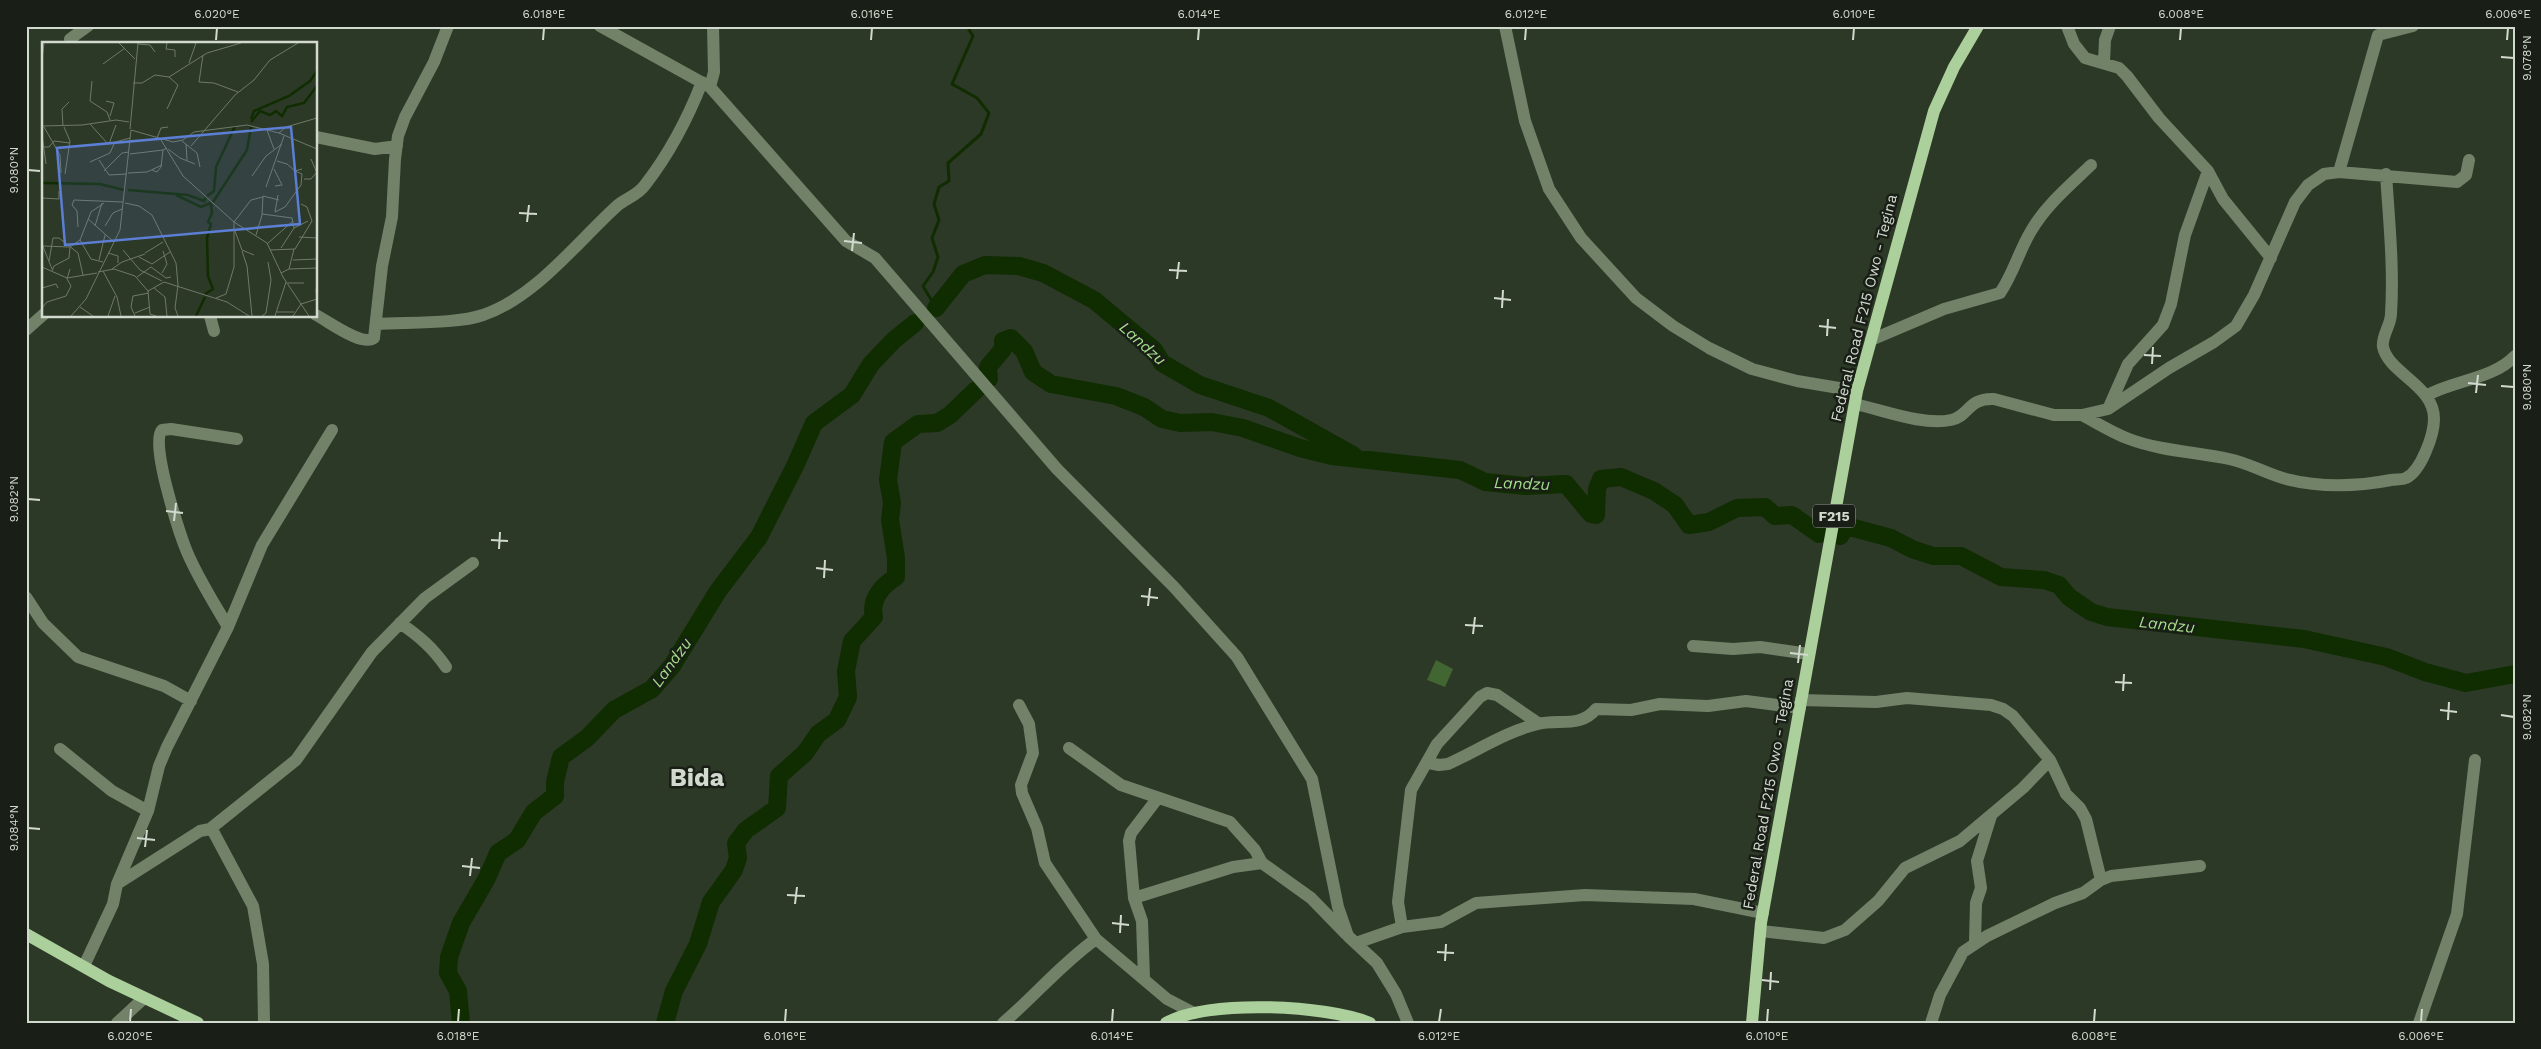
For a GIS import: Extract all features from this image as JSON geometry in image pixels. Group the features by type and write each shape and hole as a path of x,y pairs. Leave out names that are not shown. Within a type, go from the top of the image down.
{"main road":[{"name":"Federal Road F215 Owo - Tegina","path":"1752,1023 1763,913 1857,391 1934,111 1954,67 1978,26"},
{"path":"26,934 143,999 198,1023"},
{"path":"1166,1023 1178,1016 1194,1013 1284,1007 1326,1011 1370,1023"}],"street":[{"path":"67,26 70,42"},
{"path":"70,42 88,26"},
{"path":"318,316 345,333 366,341 374,338 382,266 392,217 397,146 405,117 434,62 448,26"},
{"path":"600,26 706,85 842,237 875,258 1057,469 1174,587 1237,657 1312,779 1338,907 1352,939"},
{"path":"377,324 481,316 506,306 541,278 620,204 644,188 714,72 713,26"},
{"path":"1505,26 1525,121 1549,190 1581,238 1636,298 1680,330 1752,369 1797,381 1857,391"},
{"path":"2067,26 2079,53 2091,61 2104,62 2119,68 2127,76 2159,118 2208,171 2223,199 2270,258"},
{"path":"2104,62 2105,40 2110,26"},
{"path":"2339,172 2375,31 2413,26"},
{"path":"318,137 375,149 397,146"},
{"path":"1855,404 1935,422 1954,420 1976,400 1985,398 2054,415 2082,415 2108,409 2236,326 2254,295 2295,202 2308,185 2324,174 2339,172 2386,174 2457,182 2466,176 2469,160"},
{"path":"1871,340 1944,309 2000,293 2009,280 2030,231 2043,213 2091,165"},
{"path":"2108,409 2128,364 2163,324 2171,304 2185,235 2208,171"},
{"path":"2082,415 2129,439 2180,452 2230,459 2285,479 2318,485 2351,486 2406,478 2420,467 2434,420 2433,408 2426,396 2391,361 2383,348 2383,341 2391,316 2391,246 2386,174"},
{"path":"26,330 42,316"},
{"path":"211,318 214,331"},
{"path":"2426,396 2438,389 2500,367 2515,356"},
{"path":"228,627 187,553 164,475 158,438 162,430 171,429 237,439"},
{"path":"84,966 113,904 117,884 148,811 159,766 228,627 262,545 332,430"},
{"path":"117,884 200,831 210,829 296,760 359,670 400,623 425,598 473,563"},
{"path":"26,597 43,623 78,657 164,686 191,701"},
{"path":"400,623 419,635 434,650 446,667"},
{"path":"1693,646 1733,649 1760,646 1809,654"},
{"path":"1402,927 1398,902 1407,818 1414,782 1429,763 1437,744 1480,697 1487,693 1497,695 1538,723"},
{"path":"1429,763 1448,764 1538,723 1585,719 1596,709 1631,710 1660,704 1708,706 1746,701 1801,704 1876,702 1907,698 1991,705 2003,709 2013,716 2050,760 2066,794 2080,808 2086,820 2101,880"},
{"path":"1019,705 1029,724 1033,753 1021,785 1022,792 1037,828 1045,863 1096,939 1167,999 1194,1013"},
{"path":"60,748 112,791 148,811"},
{"path":"1069,748 1121,785 1157,799 1230,822 1255,850 1262,863 1311,898 1377,963 1396,994 1408,1023"},
{"path":"1761,931 1824,938 1837,934 1858,920 1878,901 1905,868 1960,841 2023,788 2050,760"},
{"path":"2419,1023 2457,914 2476,760"},
{"path":"1144,978 1142,922 1134,898 1129,841 1131,833 1157,799"},
{"path":"1975,942 1976,903 1981,888 1977,861 1991,816"},
{"path":"210,829 214,833 253,906 263,964 264,1023"},
{"path":"1134,898 1233,867 1262,863"},
{"path":"1931,1023 1954,967 1963,952 1975,942 2054,903 2083,893 2101,880 2111,876 2200,866"},
{"path":"1352,939 1402,927 1442,922 1476,903 1585,896 1694,899 1763,913"},
{"path":"1003,1023 1027,1003 1065,962 1096,939"},
{"path":"117,1023 143,999"}],"green space":[{"path":"1436,660 1453,669 1445,687 1427,680"}],"waterway":[{"path":"936,308 923,286 933,272 938,257 932,238 939,220 934,204 939,187 949,181 948,163 981,134 989,113 977,98 952,84 973,36 969,30 971,26"},
{"name":"Landzu","path":"936,308 963,274 985,265 1019,266 1043,273 1094,300 1154,350 1162,363 1200,385 1269,408 1353,455"},
{"name":"Landzu","path":"461,1023 458,991 448,973 449,957 461,923 487,878 498,853 517,840 534,812 555,796 555,782 561,757 587,738 614,710 652,689 672,666 718,591 759,537 795,466 814,423 852,395 871,364 894,340 915,323"},
{"name":"Landzu","path":"989,379 988,367 1003,349 1003,341 1011,338 1024,351 1033,372 1051,384 1116,396 1144,407 1162,419 1180,423 1212,422 1243,428 1300,448 1332,456 1460,470 1485,482 1526,486 1566,484 1591,514 1596,515 1597,489 1601,479 1621,477 1654,491 1675,505 1689,525 1709,522 1737,508 1765,507 1775,516 1792,515 1819,534"},
{"name":"Landzu","path":"665,1023 674,991 698,944 711,902 734,870 738,858 736,843 746,830 777,808 779,776 805,753 818,734 837,720 848,697 846,671 852,641 874,617 874,604 878,594 896,577 896,558 890,520 892,503 888,480 893,442 918,424 937,423 950,415 976,390"},
{"name":"Landzu","path":"1840,536 1846,526 1891,538 1912,549 1933,556 1961,556 2001,577 2044,580 2059,585 2069,597 2091,612 2107,617 2304,639 2386,657 2425,672 2466,683 2515,674"}],"district":[{"name":"Bida","path":"697,777"}]}
